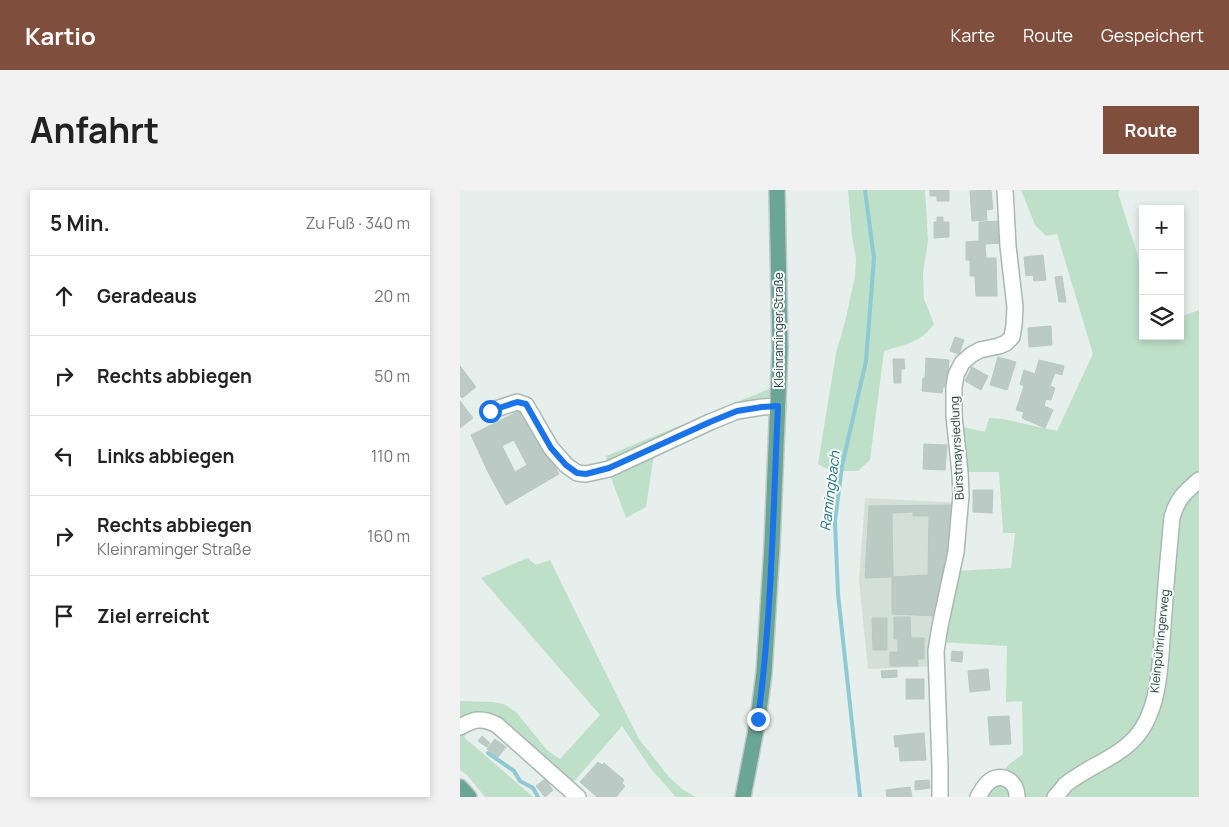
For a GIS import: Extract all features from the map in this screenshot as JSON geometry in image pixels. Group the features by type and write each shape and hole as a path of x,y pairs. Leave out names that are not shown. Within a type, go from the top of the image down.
{"main road":[{"name":"Kleinraminger Straße","path":"743,797 758,719 764,673 772,537 780,350 777,190"}],"street":[{"name":"Bürstmayrsiedlung","path":"940,797 936,651 956,552 961,495 954,416 954,387 956,375 962,363 971,354 999,346 1006,343 1012,337 1014,307 1005,190"},
{"path":"490,411 517,402 526,404 551,448 566,465 577,473 586,474 609,468 737,411 778,406"},
{"name":"Kleinpühringerweg","path":"1055,797 1065,786 1123,748 1135,738 1145,724 1156,693 1172,517 1176,504 1183,494 1199,480"},
{"path":"460,727 471,721 481,720 497,725 578,797"},
{"path":"978,797 988,782 996,777 1003,777 1010,781 1015,786 1017,797"}],"shaded area":[{"path":"865,498 964,503 940,666 868,669 859,581"}],"green space":[{"path":"848,190 925,190 928,241 923,273 924,299 934,324 918,339 884,351 870,460 858,471 831,471 818,464 836,353 855,276 856,258 852,237"},
{"path":"1021,190 1120,190 1118,193 1139,259 1139,340 1184,340 1184,316 1199,310 1199,797 987,797 1008,765 1023,754 1022,701 1006,702 1007,646 940,642 955,571 1011,568 1015,533 1003,533 999,472 963,472 959,426 985,432 989,418 1003,419 1057,431 1093,354 1057,234 1046,236 1035,225"},
{"path":"771,388 771,396 763,403 763,416 754,414 740,416 654,454 646,507 626,518 609,472 606,456"},
{"path":"527,558 536,565 550,560 639,739 669,777 682,789 696,797 676,797 651,769 622,726 566,791 495,729 477,723 464,737 533,797 485,797 467,775 460,770 460,701 504,704 516,712 547,750 560,759 600,715 481,578"}],"building":[{"path":"930,190 949,190 949,201 937,201 937,196 930,196"},
{"path":"991,190 993,209 986,210 987,220 972,221 970,191"},
{"path":"937,217 943,217 943,222 949,222 949,237 934,238 934,222 937,222"},
{"path":"1001,221 1002,243 985,244 986,258 996,258 997,296 976,296 975,276 970,276 970,260 966,260 966,242 979,241 979,222"},
{"path":"1043,255 1046,280 1034,281 1033,275 1026,276 1024,257"},
{"path":"1062,276 1066,302 1059,302 1055,277"},
{"path":"1051,326 1052,345 1029,347 1028,328"},
{"path":"955,337 964,340 959,354 950,351"},
{"path":"998,357 1016,362 1007,390 990,385"},
{"path":"926,358 949,360 947,387 943,387 942,393 922,391"},
{"path":"893,359 904,359 905,369 901,369 901,383 894,383"},
{"path":"1039,360 1064,366 1062,375 1055,373 1050,386 1055,388 1051,400 1046,399 1044,406 1053,410 1045,428 1022,418 1024,412 1016,410 1024,386 1020,384 1024,370 1035,374"},
{"path":"460,366 476,387 462,398 460,395"},
{"path":"972,367 988,376 981,390 965,381"},
{"path":"460,401 473,418 460,428"},
{"path":"523,409 559,474 506,505 471,435","holes":["514,440 527,465 515,472 502,446"]},
{"path":"924,444 947,445 945,470 923,469"},
{"path":"973,490 993,490 992,513 973,512"},
{"path":"954,505 937,616 892,614 892,577 865,578 869,506","holes":["913,512 913,516 929,516 928,575 893,577 892,513"]},
{"path":"894,617 910,617 911,638 924,638 924,659 917,659 918,666 890,666 890,652 898,652 898,639 894,639"},
{"path":"872,618 887,618 887,650 873,650"},
{"path":"952,651 963,652 962,662 951,661"},
{"path":"988,669 990,690 970,692 968,671"},
{"path":"897,670 897,677 882,678 881,671"},
{"path":"906,679 924,679 924,699 906,699"},
{"path":"1009,716 1011,744 990,745 988,717"},
{"path":"924,733 926,760 900,761 899,747 895,747 894,736"},
{"path":"482,736 490,743 487,747 478,741"},
{"path":"495,739 506,747 498,757 487,749"},
{"path":"598,762 602,765 604,763 624,780 622,783 625,786 616,797 597,797 580,782"},
{"path":"545,779 553,790 545,797 536,786"},
{"path":"929,780 930,788 915,790 915,781"},
{"path":"910,787 912,797 887,797 886,790"}],"waterway":[{"name":"Ramingbach","path":"860,797 838,594 835,521 842,466 866,361 874,258 865,190"},
{"path":"488,753 514,771 520,781 533,788 538,797"}],"route":[{"path":"490,411 517,402 526,404 551,448 566,465 577,473 586,474 609,468 737,411 778,406 767,629 758,719"}]}
